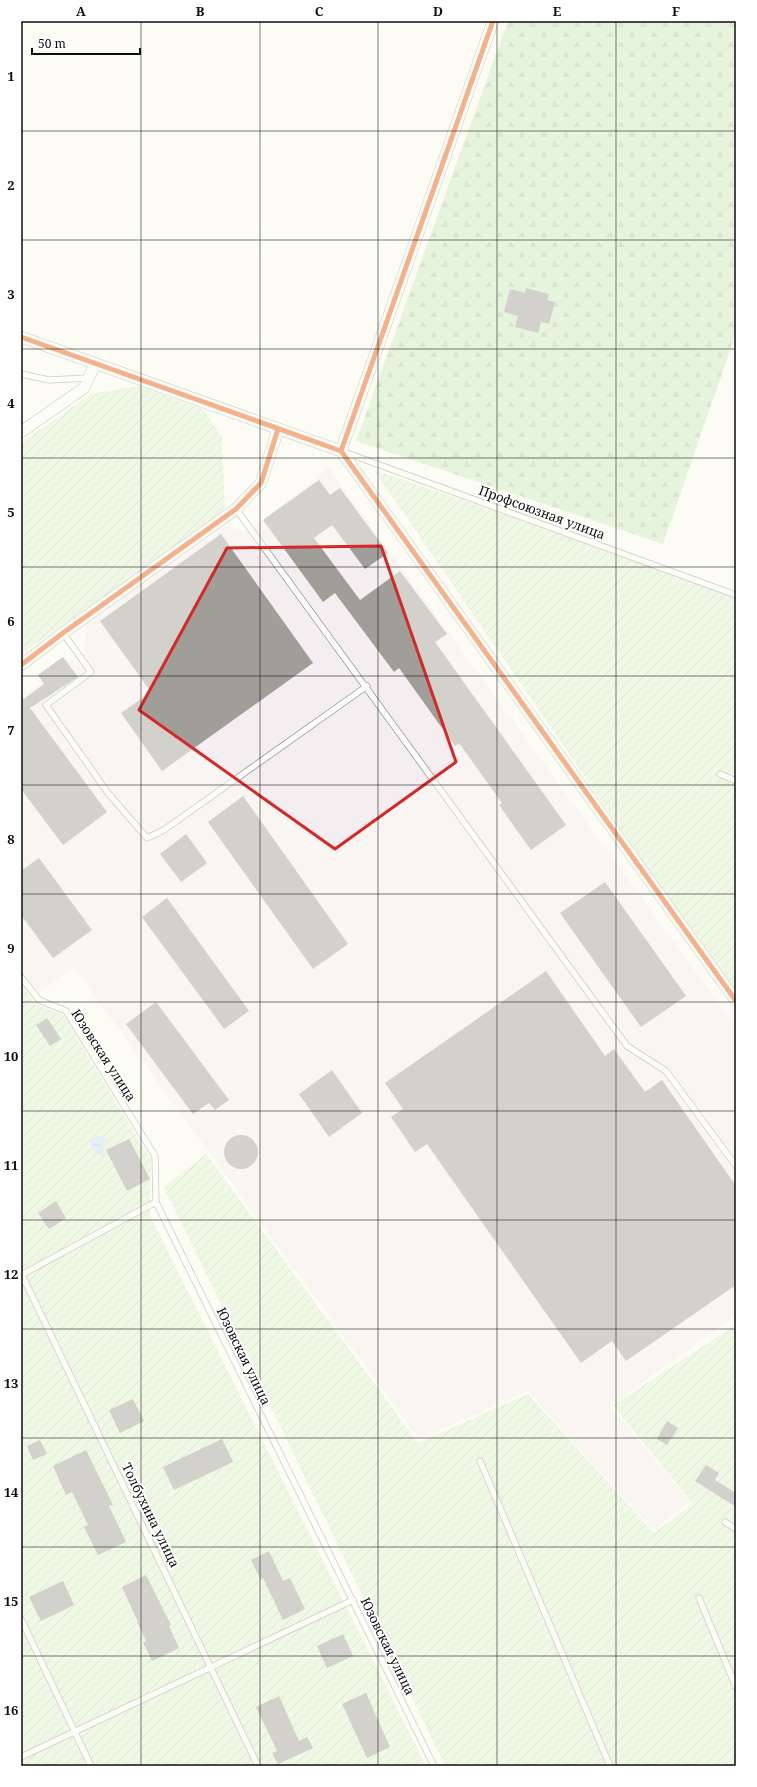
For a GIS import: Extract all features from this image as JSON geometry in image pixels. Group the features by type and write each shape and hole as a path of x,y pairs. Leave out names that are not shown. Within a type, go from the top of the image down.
{"street":[{"path":"341,450 493,21"},
{"path":"21,337 341,450 732,992 736,1001"},
{"path":"21,432 84,388 95,364"},
{"path":"21,665 62,633 236,508 261,483 278,429"}],"lane":[{"path":"21,374 49,380 89,378"},
{"name":"Профсоюзная улица","path":"341,450 736,595"},
{"path":"236,508 367,686 627,1046 666,1071 736,1166"},
{"path":"62,633 90,672 46,705 108,793 147,838 164,830 367,686"},
{"path":"720,774 736,781"},
{"name":"Юзовская улица","path":"21,977 39,1000 66,1011 155,1156 156,1202 434,1766"},
{"path":"22,1275 156,1202"},
{"name":"Толбухина улица","path":"22,1275 258,1766"},
{"path":"480,1461 610,1766"},
{"path":"725,1522 736,1529"},
{"path":"699,1598 736,1687"},
{"path":"21,1757 353,1600"},
{"path":"21,1619 91,1766"}],"highlighted area":[{"path":"381,546 456,762 335,849 139,710 227,548"}],"shaded area":[{"path":"329,468 736,1027 736,1315 610,1406 690,1502 653,1530 528,1391 419,1439 74,968 39,993 21,968 21,697 84,653 86,624 226,526 247,532"}],"green space":[{"path":"508,21 736,21 736,333 663,544 356,441"},
{"path":"139,386 203,409 222,437 225,512 21,654 21,443 91,394"},
{"path":"374,470 736,593 736,997"},
{"path":"21,985 34,1003 63,1015 151,1160 150,1216 426,1766 21,1766"},
{"path":"206,1154 418,1443 528,1394 654,1533 693,1504 613,1405 736,1325 736,1766 445,1766 164,1187"}],"water":[{"path":"103,1136 107,1140 102,1146 104,1152 101,1155 95,1153 88,1140"}],"building":[{"path":"526,288 549,294 547,300 555,302 549,324 541,322 538,333 515,327 518,316 504,312 510,289 525,293"},
{"path":"319,480 330,495 340,488 388,553 365,569 332,525 314,538 360,600 400,571 447,634 435,642 566,825 531,850 499,805 502,803 459,743 455,746 399,668 394,672 335,593 323,602 263,520"},
{"path":"221,534 313,663 162,771 121,713 151,692 100,621"},
{"path":"63,657 78,677 30,708 107,812 63,845 21,789 21,696 24,699 44,684 38,675"},
{"path":"243,796 348,944 313,969 208,822"},
{"path":"186,834 207,863 181,882 160,854"},
{"path":"39,858 92,930 53,958 21,915 21,871"},
{"path":"605,882 686,996 641,1027 560,913"},
{"path":"167,898 249,1011 224,1029 142,917"},
{"path":"546,971 605,1056 614,1049 645,1092 662,1080 736,1186 736,1285 626,1361 612,1341 581,1363 427,1144 415,1152 391,1117 403,1109 385,1083"},
{"path":"156,1002 229,1100 215,1110 209,1103 193,1114 126,1024"},
{"path":"47,1018 61,1039 50,1046 36,1025"},
{"path":"332,1070 362,1113 329,1137 299,1094"},
{"path":"241,1135 253,1140 258,1152 253,1164 241,1169 229,1164 224,1152 229,1140"},
{"path":"129,1139 150,1179 127,1191 106,1150"},
{"path":"56,1201 66,1218 49,1229 38,1213"},
{"path":"133,1399 144,1421 120,1433 109,1410"},
{"path":"667,1421 678,1428 667,1445 657,1439"},
{"path":"222,1439 233,1462 174,1490 163,1467"},
{"path":"40,1440 47,1454 33,1460 27,1446"},
{"path":"86,1450 113,1505 109,1506 126,1542 98,1555 84,1527 88,1525 72,1492 66,1495 53,1466"},
{"path":"706,1465 719,1473 715,1480 736,1493 736,1507 695,1481"},
{"path":"269,1551 283,1581 290,1578 305,1609 283,1620 263,1578 261,1580 251,1560"},
{"path":"146,1575 171,1625 169,1626 179,1648 152,1661 143,1642 146,1641 122,1587"},
{"path":"63,1581 74,1605 41,1621 29,1597"},
{"path":"343,1634 353,1656 327,1668 317,1646"},
{"path":"366,1693 390,1747 367,1758 342,1704"},
{"path":"279,1696 299,1741 307,1737 313,1748 278,1764 272,1753 277,1751 256,1707"}],"cycle path":[{"path":"21,337 341,451 493,21"},
{"path":"21,665 63,633 236,509 261,483 278,429"},
{"path":"341,451 736,1001"}]}
